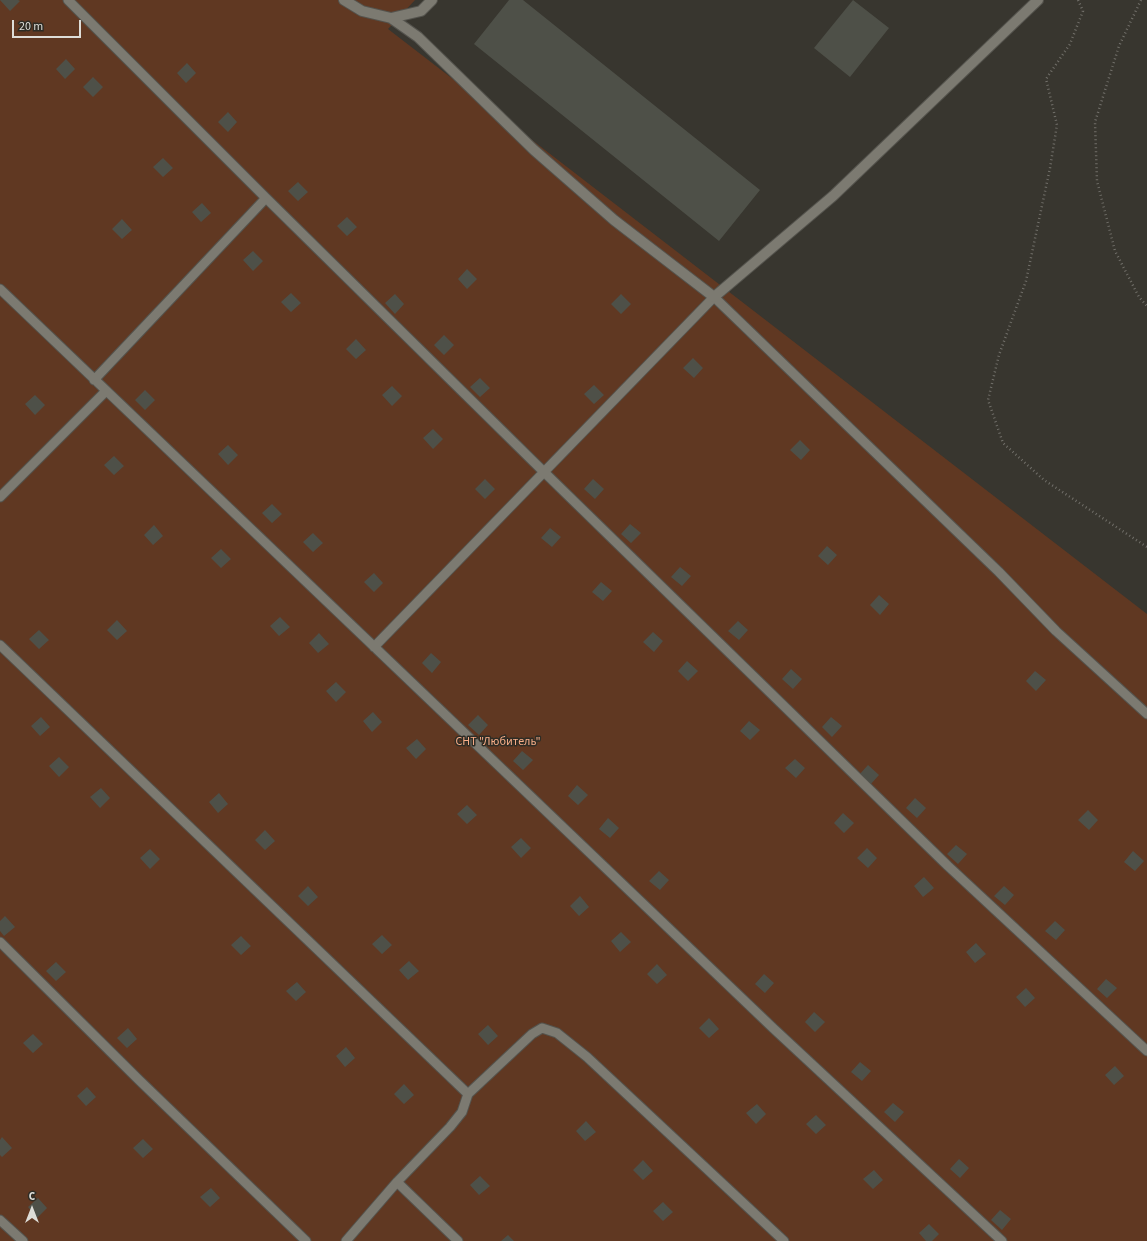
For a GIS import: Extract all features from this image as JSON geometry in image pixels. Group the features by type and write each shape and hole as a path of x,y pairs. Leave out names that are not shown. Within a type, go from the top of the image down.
{"street":[{"path":"344,0 362,11 391,18 418,38 534,150 614,220 714,297 833,196 1038,0"},
{"path":"391,18 421,11 432,0"}],"lane":[{"path":"68,0 544,472 948,866 1147,1051"},
{"path":"94,380 266,198"},
{"path":"0,289 106,392 774,1028 1002,1241"},
{"path":"374,647 714,297 993,566 1056,631 1147,714"},
{"path":"0,497 106,392"},
{"path":"0,645 468,1094"},
{"path":"0,942 139,1080 306,1241"},
{"path":"346,1241 397,1182 458,1117 462,1112 468,1094 532,1034 542,1028 557,1033 587,1057 784,1241"},
{"path":"397,1182 458,1241"},
{"path":"0,1220 23,1241"}],"path":[{"path":"1078,0 1083,11 1070,44 1046,79 1057,125 1050,168 1026,281 999,355 988,400 1003,443 1044,480 1147,547"},
{"path":"1141,0 1119,46 1095,122 1097,182 1115,251 1139,297 1147,306"}],"green space":[{"name":"СНТ \"Любитель\"","path":"0,0 415,0 388,29 1147,614 1147,1241 0,1241"}],"building":[{"path":"0,0 18,0 20,1 10,11"},
{"path":"509,0 523,0 760,190 719,241 474,44"},
{"path":"853,0 889,28 850,77 814,48"},
{"path":"66,59 75,69 65,79 56,69"},
{"path":"187,63 196,73 186,83 177,73"},
{"path":"93,77 103,87 93,97 83,87"},
{"path":"228,112 237,122 228,132 218,122"},
{"path":"163,158 173,168 163,177 153,167"},
{"path":"298,182 308,192 298,201 288,191"},
{"path":"202,203 211,213 201,222 192,212"},
{"path":"347,217 357,227 347,236 337,226"},
{"path":"122,219 132,230 122,239 112,229"},
{"path":"253,251 263,261 253,271 243,260"},
{"path":"467,269 477,279 467,289 458,279"},
{"path":"291,293 301,303 291,312 281,302"},
{"path":"395,294 404,304 395,314 385,303"},
{"path":"621,294 631,304 621,314 611,304"},
{"path":"444,335 454,345 444,355 434,345"},
{"path":"356,339 366,350 356,359 346,349"},
{"path":"693,358 703,368 694,378 683,368"},
{"path":"480,378 490,388 480,397 470,387"},
{"path":"594,385 604,395 594,404 584,394"},
{"path":"392,386 402,396 392,406 382,395"},
{"path":"145,390 155,400 145,410 135,400"},
{"path":"35,395 45,405 35,415 25,404"},
{"path":"433,429 443,439 433,449 423,438"},
{"path":"800,440 810,450 801,460 790,450"},
{"path":"228,445 238,455 228,465 218,454"},
{"path":"114,456 124,466 114,475 104,465"},
{"path":"485,479 495,489 485,499 475,489"},
{"path":"593,479 604,489 595,499 584,489"},
{"path":"272,504 282,514 272,523 262,513"},
{"path":"630,524 641,533 631,543 621,534"},
{"path":"154,525 163,536 153,545 144,535"},
{"path":"550,528 561,537 552,547 541,538"},
{"path":"313,533 323,543 313,552 303,542"},
{"path":"827,546 837,555 828,565 818,556"},
{"path":"221,549 231,559 221,568 211,558"},
{"path":"680,567 691,576 682,586 671,577"},
{"path":"374,573 383,583 374,592 364,582"},
{"path":"601,582 612,591 603,601 592,592"},
{"path":"879,595 889,604 880,615 870,605"},
{"path":"280,617 290,627 279,636 270,626"},
{"path":"117,620 127,631 117,640 107,630"},
{"path":"738,621 748,630 739,640 728,631"},
{"path":"39,630 49,640 39,649 29,639"},
{"path":"653,632 663,641 654,652 643,642"},
{"path":"319,633 329,644 318,653 309,643"},
{"path":"431,653 441,662 432,673 422,663"},
{"path":"687,661 698,671 688,681 678,671"},
{"path":"791,669 802,679 793,689 782,679"},
{"path":"1035,671 1046,680 1036,691 1026,681"},
{"path":"336,682 346,692 336,702 326,691"},
{"path":"373,712 382,722 372,732 363,721"},
{"path":"478,715 488,725 479,735 468,725"},
{"path":"41,717 50,727 40,736 31,726"},
{"path":"831,717 842,726 832,737 822,727"},
{"path":"749,721 760,730 750,740 740,731"},
{"path":"417,739 426,749 416,759 406,748"},
{"path":"522,751 533,760 523,770 513,761"},
{"path":"59,757 69,767 59,777 49,766"},
{"path":"795,759 805,768 796,778 785,768"},
{"path":"868,765 879,775 870,785 859,775"},
{"path":"577,785 588,795 578,805 568,796"},
{"path":"101,788 110,798 100,808 90,797"},
{"path":"219,793 228,804 218,813 209,802"},
{"path":"915,798 926,808 917,818 906,808"},
{"path":"467,805 477,815 467,824 457,814"},
{"path":"1088,810 1098,820 1089,830 1078,820"},
{"path":"843,813 854,823 844,833 834,823"},
{"path":"608,818 619,828 610,838 599,829"},
{"path":"265,830 275,841 265,850 255,840"},
{"path":"521,838 531,848 521,858 511,847"},
{"path":"956,845 967,854 958,864 947,854"},
{"path":"867,848 877,858 868,868 857,858"},
{"path":"150,849 160,859 150,869 140,858"},
{"path":"1133,851 1144,861 1135,871 1124,862"},
{"path":"659,871 669,880 660,890 649,881"},
{"path":"924,877 934,888 923,897 914,886"},
{"path":"308,886 318,897 308,906 298,896"},
{"path":"1004,886 1014,895 1005,905 994,896"},
{"path":"580,896 589,907 579,916 570,906"},
{"path":"5,916 15,927 4,936 0,931 0,921"},
{"path":"1055,921 1065,930 1056,940 1045,931"},
{"path":"621,932 631,942 620,952 611,941"},
{"path":"382,935 392,945 382,954 372,944"},
{"path":"241,936 251,946 241,955 231,945"},
{"path":"976,943 986,954 975,963 966,952"},
{"path":"409,961 419,971 408,980 399,970"},
{"path":"56,962 66,972 56,981 46,971"},
{"path":"657,964 667,975 657,984 647,974"},
{"path":"764,974 774,983 765,993 755,984"},
{"path":"1106,979 1117,988 1107,998 1097,989"},
{"path":"297,982 306,992 296,1001 286,991"},
{"path":"1026,988 1035,998 1025,1007 1016,997"},
{"path":"814,1012 825,1022 815,1032 805,1022"},
{"path":"709,1018 719,1029 709,1038 699,1028"},
{"path":"488,1025 498,1036 488,1045 478,1034"},
{"path":"128,1028 137,1039 127,1048 117,1038"},
{"path":"33,1034 43,1044 33,1053 23,1043"},
{"path":"346,1047 355,1058 345,1067 336,1056"},
{"path":"860,1062 871,1071 862,1081 851,1072"},
{"path":"1115,1066 1124,1076 1114,1085 1105,1075"},
{"path":"404,1084 414,1095 404,1104 394,1094"},
{"path":"87,1087 96,1097 86,1106 77,1096"},
{"path":"893,1103 904,1112 895,1122 884,1112"},
{"path":"757,1104 766,1114 756,1124 746,1113"},
{"path":"816,1115 826,1125 816,1134 806,1124"},
{"path":"586,1121 596,1132 585,1141 576,1131"},
{"path":"2,1137 12,1148 2,1157 0,1155 0,1140"},
{"path":"143,1139 153,1149 143,1158 133,1148"},
{"path":"959,1159 969,1168 960,1178 950,1169"},
{"path":"643,1160 653,1171 643,1180 633,1170"},
{"path":"874,1170 883,1180 873,1189 863,1179"},
{"path":"480,1176 490,1186 479,1195 470,1185"},
{"path":"211,1188 220,1198 210,1207 200,1197"},
{"path":"38,1198 47,1208 37,1218 28,1207"},
{"path":"663,1202 673,1212 663,1221 653,1211"},
{"path":"1000,1210 1011,1219 1002,1230 991,1220"},
{"path":"929,1224 939,1234 932,1241 926,1241 919,1233"},
{"path":"508,1235 514,1241 501,1241"}]}
